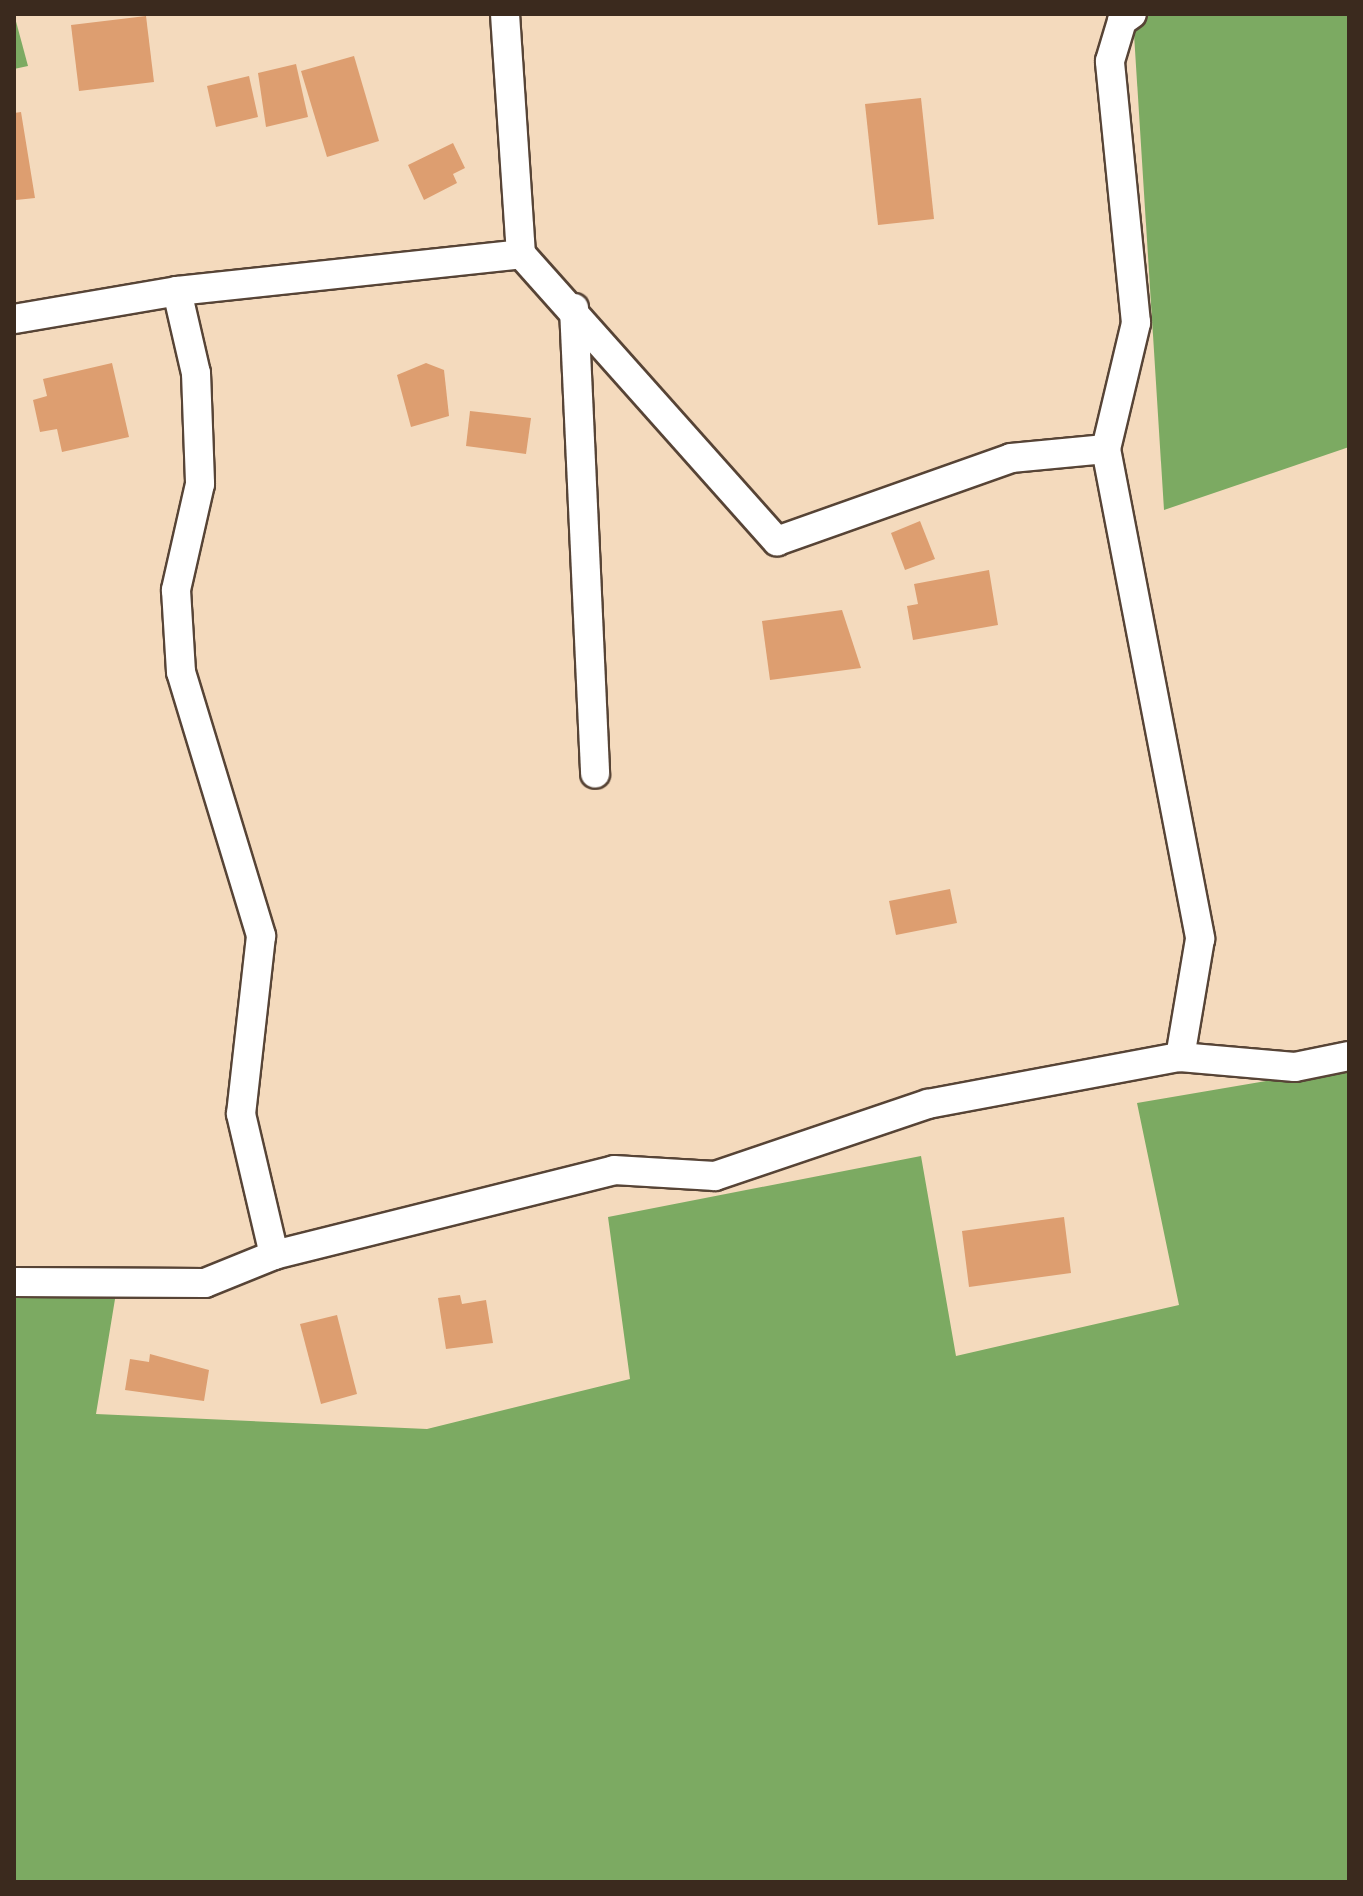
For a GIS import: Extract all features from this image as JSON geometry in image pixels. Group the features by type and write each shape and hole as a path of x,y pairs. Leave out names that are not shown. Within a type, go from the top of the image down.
{"street":[{"path":"505,14 521,254 574,308 777,541 1011,458 1106,449"},
{"path":"1132,14 1122,21 1110,61 1136,323 1106,449 1200,939 1180,1057"},
{"path":"14,319 177,291 521,254"},
{"path":"177,291 196,373 200,484 176,590 181,672 261,936 241,1114 274,1255"},
{"path":"574,308 595,774"},
{"path":"14,1282 205,1283 274,1255 614,1170 715,1176 928,1104 1180,1057 1295,1067 1349,1056"}],"green space":[{"path":"14,14 28,66 14,69"},
{"path":"1160,14 1349,14 1349,447 1164,510 1133,18"},
{"path":"1349,1067 1349,1882 14,1882 14,1290 118,1281 96,1414 427,1429 630,1379 608,1217 921,1156 956,1356 1179,1305 1137,1103"}],"building":[{"path":"146,16 154,82 79,91 71,25"},
{"path":"354,56 379,141 327,157 301,71"},
{"path":"296,64 308,117 266,127 258,73"},
{"path":"249,76 258,117 216,127 207,86"},
{"path":"921,98 934,219 878,225 865,104"},
{"path":"21,112 35,198 16,200 14,215 14,113"},
{"path":"453,143 465,168 453,174 457,183 424,200 408,165"},
{"path":"112,363 129,437 62,452 57,429 40,432 33,400 47,396 43,379"},
{"path":"426,363 444,370 449,416 411,427 397,375"},
{"path":"470,411 531,418 526,454 466,446"},
{"path":"920,521 935,559 905,570 891,533"},
{"path":"989,570 998,625 913,640 907,606 918,604 914,584"},
{"path":"842,610 861,668 770,680 762,621"},
{"path":"950,889 957,923 896,935 889,901"},
{"path":"1064,1217 1071,1273 969,1287 962,1231"},
{"path":"460,1295 462,1304 486,1300 493,1343 446,1349 438,1298"},
{"path":"337,1315 357,1394 321,1404 300,1324"},
{"path":"150,1354 209,1370 204,1401 125,1390 130,1359 149,1362"}]}
